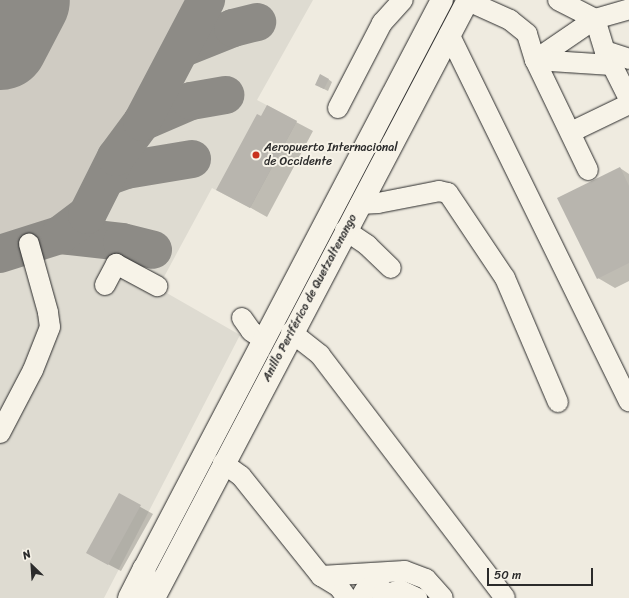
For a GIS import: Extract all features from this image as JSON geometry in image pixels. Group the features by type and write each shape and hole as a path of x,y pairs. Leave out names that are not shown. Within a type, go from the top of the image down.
{"highway":[{"name":"Anillo Periférico de Quetzaltenango","path":"214,458 264,340 442,0"},
{"name":"Anillo Periférico de Quetzaltenango","path":"129,598 144,569 292,332 468,0"},
{"path":"152,598 156,573 203,470 214,458"},
{"path":"144,569 152,598"}],"street":[{"path":"338,108 382,23 403,0"},
{"path":"468,0 510,20 527,34 535,60 588,170"},
{"path":"558,0 595,19 616,58 629,99"},
{"path":"535,60 595,19 629,10"},
{"path":"449,34 629,402"},
{"path":"535,60 616,58"},
{"path":"571,132 629,104"},
{"path":"360,204 378,203 439,192 448,193 505,278 558,402"},
{"path":"345,230 367,245 391,268"},
{"path":"0,433 33,370 50,327 48,312 29,244"},
{"path":"105,285 116,264 157,286"},
{"path":"242,318 251,331 264,340"},
{"path":"292,332 320,355 505,598"},
{"path":"214,458 241,476 321,576 339,587 347,598"},
{"path":"321,576 405,571 426,579 443,598"},
{"path":"386,594 394,572"},
{"path":"360,598 365,590 370,587 386,594 400,590 417,598"}],"shaded area":[{"name":"Aeropuerto Internacional de Occidente","path":"0,0 313,0 257,100 297,121 250,208 212,188 158,288 240,335 104,598 0,598"},
{"path":"46,0 186,0 80,200 62,214 0,236 0,85"}],"building":[{"path":"320,74 329,79 324,89 315,85"},
{"name":"Aeropuerto Internacional de Occidente","path":"267,105 297,121 250,208 216,190 257,114 261,116"},
{"path":"620,167 629,186 629,263 597,279 557,198"},
{"path":"119,493 141,505 108,565 86,553"}],"taxiway":[{"path":"0,254 60,235 87,215 116,157 142,122 206,0"},
{"path":"181,49 233,28 257,22"},
{"path":"142,122 191,101 225,95"},
{"path":"107,177 126,170 192,159"},
{"path":"60,235 122,242 153,250"}],"runway":[{"path":"0,42 22,0"}],"place":[{"name":"Aeropuerto Internacional de Occidente","path":"256,155"}]}
